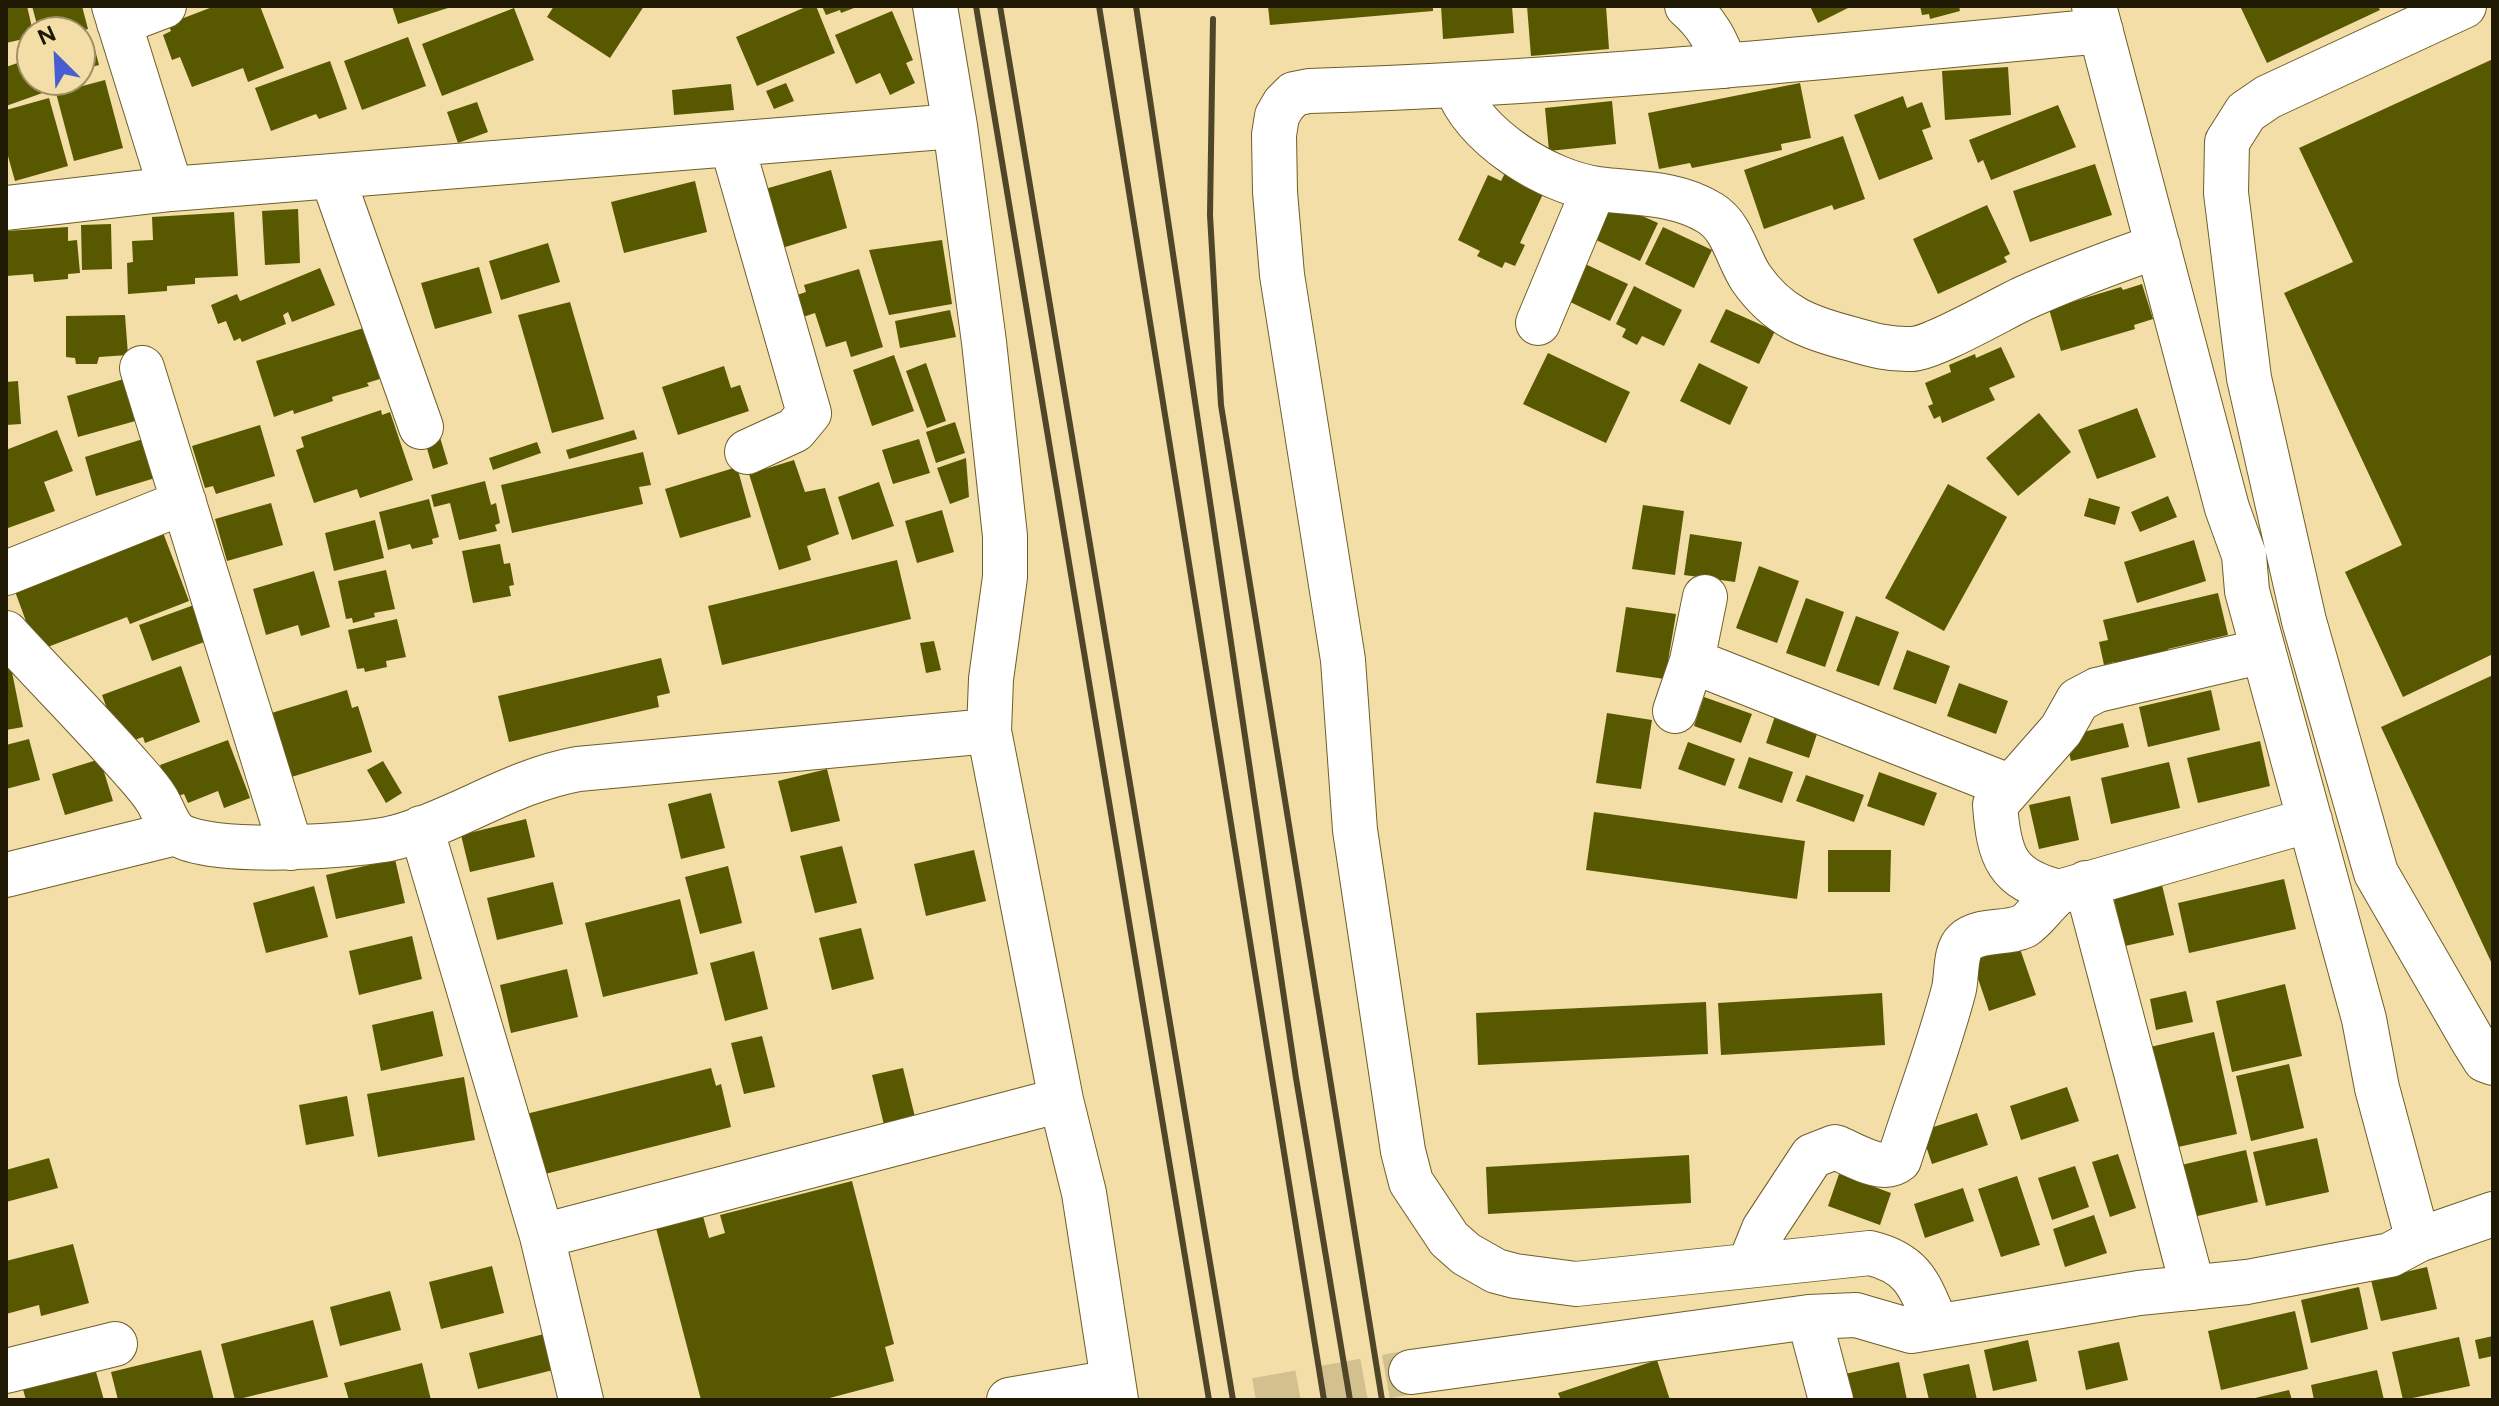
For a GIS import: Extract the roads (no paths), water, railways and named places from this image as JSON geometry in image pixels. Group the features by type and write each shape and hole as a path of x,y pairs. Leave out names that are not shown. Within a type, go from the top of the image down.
{"street":[{"path":"164,6 116,14 171,189"},
{"path":"935,6 955,126 984,342 1005,536 1005,577 991,679 989,731 1061,1100 1084,1193 1115,1391 1009,1400"},
{"path":"1687,6 1700,18 1717,43 1725,66"},
{"path":"2464,6 2268,97 2246,112 2227,142 2226,193 2249,378 2304,621 2376,873 2473,1041 2485,1060 2493,1063"},
{"path":"1937,1326 1915,1277 1893,1258 1870,1253 1576,1284 1496,1271 1466,1254 1449,1239 1411,1182 1403,1151 1355,830 1343,660 1282,275 1274,135 1277,116 1294,94 1456,86 1725,66 2097,19 2227,508 2244,555 2247,591 2364,1019 2377,1088 2418,1240"},
{"path":"1456,86 1467,109 1492,138 1555,175 1594,189 1661,195 1687,201 1708,212 1721,221 1752,279 1785,314 1808,327 1881,347 1916,349 2084,272 2158,246"},
{"path":"6,208 171,189 955,126"},
{"path":"732,145 809,413 795,430 747,452"},
{"path":"332,176 421,427"},
{"path":"1538,323 1594,189"},
{"path":"142,368 291,848"},
{"path":"6,573 184,502"},
{"path":"1675,711 1692,661 1705,597"},
{"path":"6,633 133,770 156,798 176,833 194,841 272,848 365,842 396,837 421,828 548,774 989,731"},
{"path":"2072,888 2043,888 2011,870 2004,857 1995,805 2061,730 2078,700 2097,690 2263,651"},
{"path":"1692,661 2011,787"},
{"path":"1753,1265 1764,1229 1812,1156 1835,1147 1884,1167 1894,1165 1899,1160 1954,989 1960,949 1966,940 2029,924 2044,903 2072,888 2310,820"},
{"path":"421,828 542,1236 581,1400"},
{"path":"6,875 176,833"},
{"path":"2072,888 2193,1288"},
{"path":"542,1236 1061,1100"},
{"path":"1411,1372 1809,1317 1856,1315 1911,1331 2139,1293 2247,1282 2390,1255 2418,1240 2493,1214"},
{"path":"1809,1317 1831,1400"},
{"path":"6,1371 115,1344"}],"tunnel":[{"path":"1256,1400 1411,1372"}],"railway":[{"path":"976,6 1209,1400"},
{"path":"1000,6 1233,1400"},
{"path":"1099,6 1324,1400"},
{"path":"1136,6 1296,1078 1350,1400"},
{"path":"1213,19 1210,215 1221,405 1382,1400"}]}
